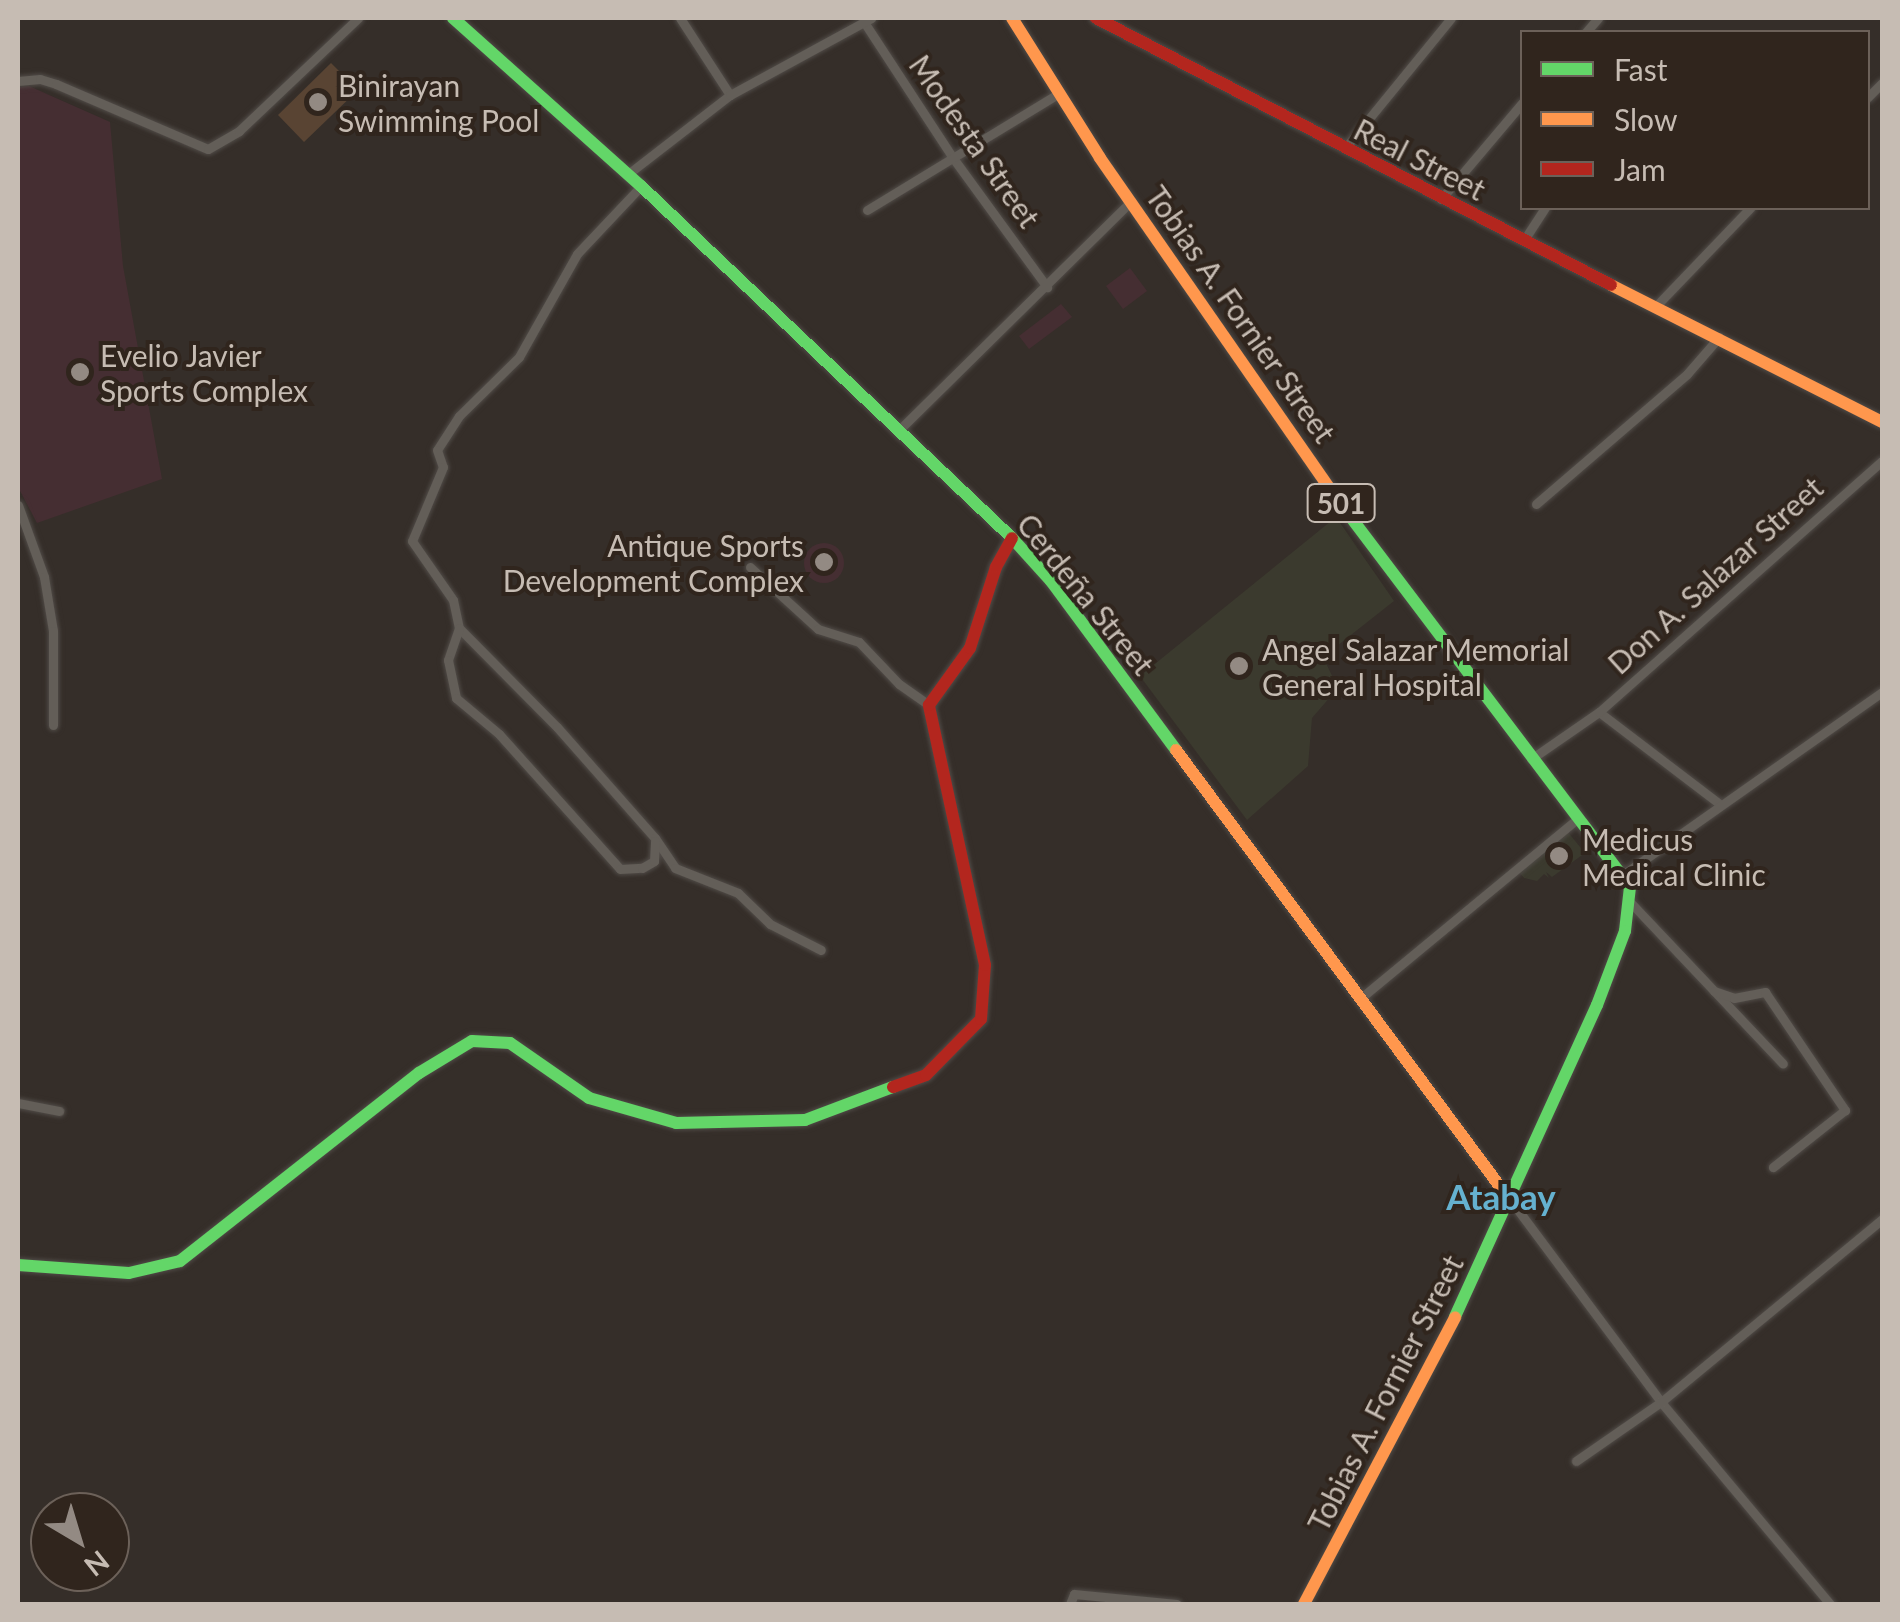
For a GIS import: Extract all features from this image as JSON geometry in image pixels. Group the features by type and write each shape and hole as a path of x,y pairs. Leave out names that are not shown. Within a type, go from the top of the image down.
{"main road":[{"name":"Cerdeña Street","path":"453,18 641,186 1012,538 1051,581 1508,1196"},
{"name":"Tobias A. Fornier Street","path":"1002,18 1339,500 1531,758 1624,874 1631,902 1625,932 1597,1006 1460,1308 1304,1604"},
{"name":"Tobias A. Fornier Street","path":"1012,18 1058,94"},
{"name":"Real Street","path":"1096,18 1441,199 1882,420"},
{"path":"18,1265 129,1274 180,1260 279,1187 419,1073 472,1041 510,1043 589,1098 676,1123 805,1120 926,1075 981,1019 985,965 929,705 970,648 996,566 1012,538"}],"street":[{"path":"18,81 56,84 208,149 239,131 358,18"},
{"path":"680,18 730,95"},
{"path":"1345,148 1451,18"},
{"path":"628,174 730,95 868,20"},
{"name":"Modesta Street","path":"868,20 953,158 1047,287"},
{"path":"868,210 1058,94"},
{"path":"1441,199 1520,104"},
{"path":"641,186 577,254 518,358 459,416 437,450 443,467 412,542 452,600 459,628 557,727 654,838 675,868 738,893 770,924 820,950"},
{"path":"898,431 1132,200"},
{"path":"1524,240 1545,210"},
{"path":"1656,306 1748,210"},
{"path":"1536,504 1687,374 1718,337"},
{"name":"Don A. Salazar Street","path":"1531,758 1600,712 1882,461"},
{"path":"18,505 44,577 52,630 53,724"},
{"path":"750,567 818,629 859,642 900,684 929,705"},
{"path":"459,628 448,660 456,698 499,734 620,869 642,868 654,860 654,838"},
{"path":"1624,874 1882,692"},
{"path":"1600,712 1722,805"},
{"path":"1362,997 1578,818"},
{"path":"1631,902 1783,1064"},
{"path":"1714,990 1734,998 1765,992 1844,1110 1773,1167"},
{"path":"18,1103 59,1111"},
{"path":"1508,1196 1661,1402 1830,1604"},
{"path":"1576,1461 1661,1402 1882,1220"},
{"path":"1070,1604 1074,1594 1177,1604"}],"shaded area":[{"name":"Binirayan Swimming Pool","path":"331,63 358,90 304,142 278,115"},
{"name":"Evelio Javier Sports Complex","path":"29,86 110,122 123,266 162,479 37,523 18,487 18,87"},
{"path":"1130,268 1147,291 1123,309 1106,286"},
{"path":"1061,304 1072,317 1029,349 1019,336"},
{"name":"Angel Salazar Memorial General Hospital","path":"1336,517 1394,601 1323,657 1338,688 1312,718 1308,766 1247,820 1140,676"},
{"name":"Antique Sports Development Complex","path":"824,543 838,549 844,563 838,577 824,583 810,577 804,563 810,549"},
{"name":"Medicus Medical Clinic","path":"1567,831 1585,853 1552,877 1546,872 1549,878 1544,874 1537,881 1524,878 1518,871"}],"traffic: fast":[{"path":"453,18 641,186 1012,538 1051,581 1176,750"},
{"path":"1340,503 1630,887 1625,931 1597,1005 1455,1317"},
{"path":"18,1265 129,1273 180,1261 419,1073 472,1041 510,1043 589,1098 676,1123 805,1120 893,1087"}],"traffic: slow":[{"path":"1012,18 1100,158 1340,503"},
{"path":"1611,285 1882,422"},
{"path":"1176,750 1507,1196"},
{"path":"1304,1604 1455,1317"}],"traffic: jam":[{"path":"1096,18 1611,285"},
{"path":"893,1087 926,1075 981,1019 985,965 929,705 970,648 996,567 1012,538"}],"place":[{"name":"Binirayan Swimming Pool","path":"318,102"},
{"name":"Evelio Javier Sports Complex","path":"80,372"},
{"name":"Antique Sports Development Complex","path":"824,562"},
{"name":"Angel Salazar Memorial General Hospital","path":"1239,666"},
{"name":"Medicus Medical Clinic","path":"1559,856"}],"district":[{"name":"Atabay","path":"1501,1196"}]}
